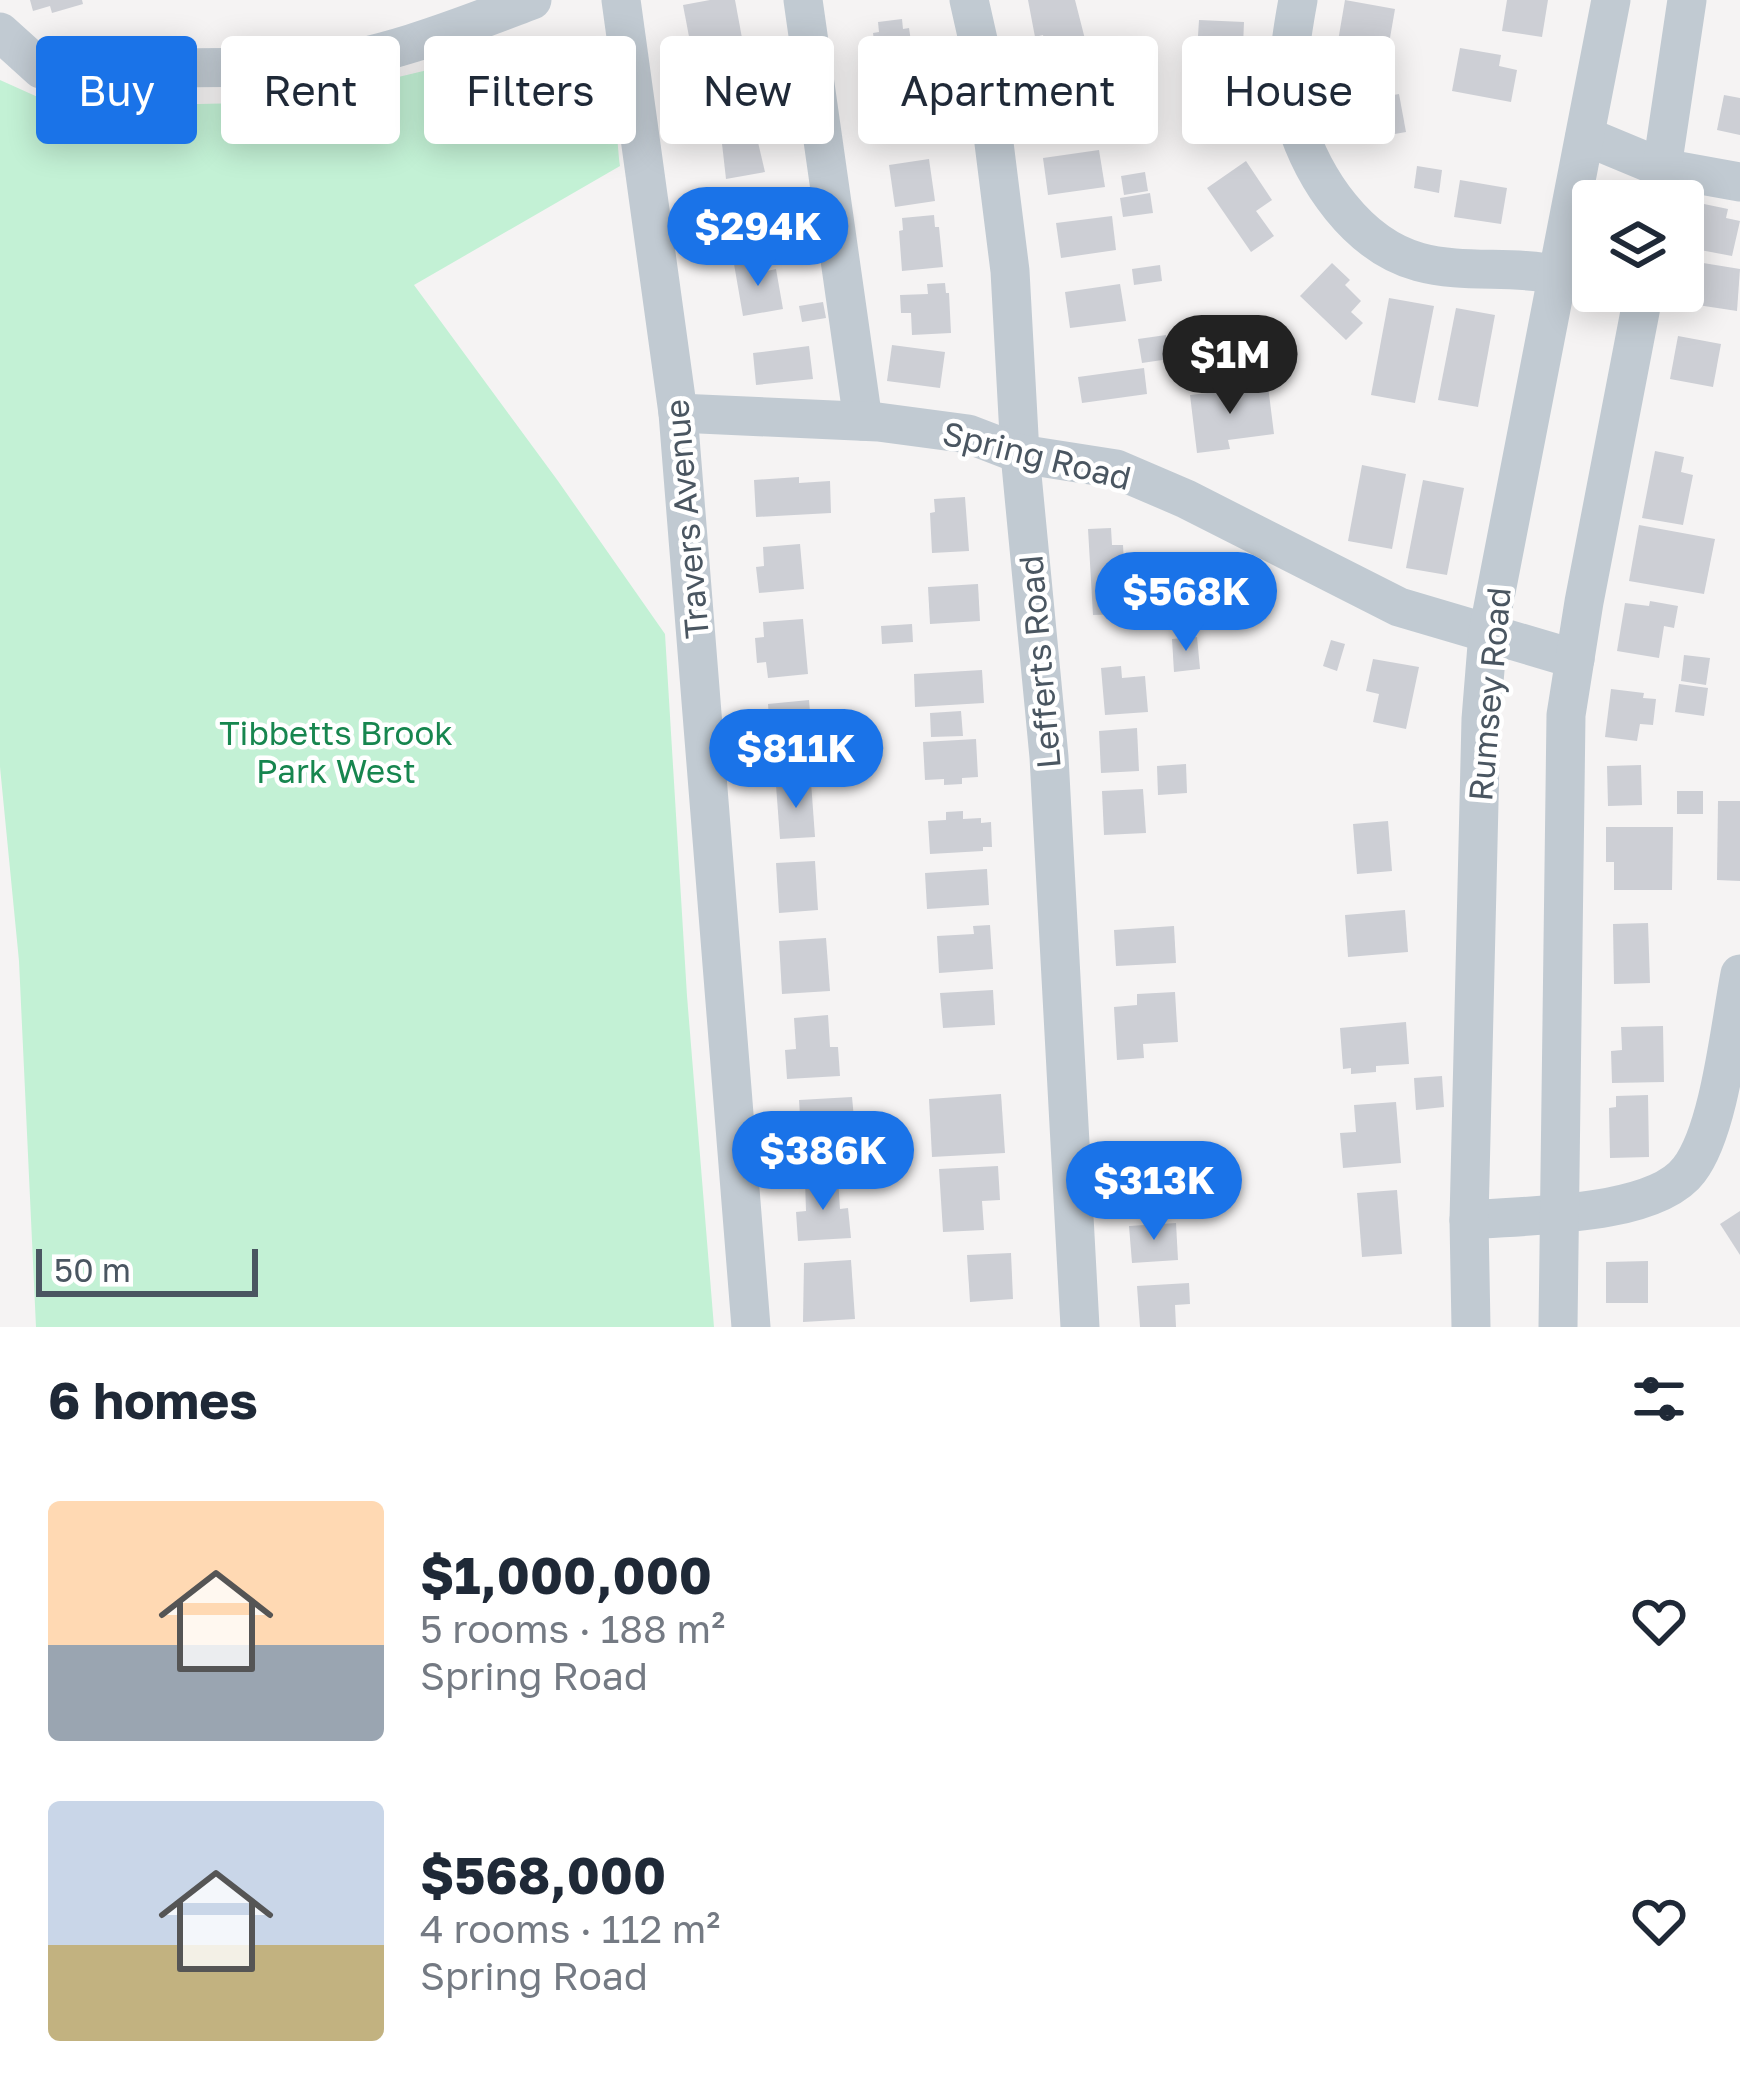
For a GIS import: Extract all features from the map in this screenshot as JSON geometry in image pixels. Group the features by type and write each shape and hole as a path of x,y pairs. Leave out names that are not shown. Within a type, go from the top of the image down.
{"street":[{"path":"0,32 41,69 305,67 345,63 426,40 532,0"},
{"name":"Travers Avenue","path":"620,0 678,413 751,1327"},
{"path":"802,0 863,421"},
{"name":"Lefferts Road","path":"970,0 985,71 1010,271 1021,454 1049,758 1080,1327"},
{"path":"1298,0 1289,52 1294,117 1324,188 1360,226 1389,250 1421,263 1572,284"},
{"name":"Rumsey Road","path":"1585,180 1586,136 1611,0"},
{"path":"1661,180 1687,0"},
{"path":"1586,136 1654,180"},
{"path":"1704,183 1740,182"},
{"name":"Rumsey Road","path":"1471,1327 1469,1220 1487,633 1576,312"},
{"path":"1558,1327 1566,715 1641,312"},
{"name":"Spring Road","path":"678,413 863,421 968,434 1021,454 1116,469 1186,499 1399,607 1576,659"},
{"path":"1469,1220 1600,1210 1665,1190 1689,1172 1714,1108 1740,974"}],"green space":[{"name":"Tibbetts Brook Park West","path":"424,71 424,144 618,144 620,166 414,285 665,634 714,1327 36,1327 19,961 0,767 0,80 36,96 36,144 197,144 197,104 221,104 221,144 400,144 400,77"}],"building":[{"path":"30,0 82,0 83,4 52,13 50,6 33,11"},
{"path":"735,0 742,36 689,36 683,5"},
{"path":"1028,0 1075,0 1084,36 1035,36"},
{"path":"1345,0 1395,9 1390,36 1339,36"},
{"path":"1507,0 1548,0 1542,37 1502,31"},
{"path":"902,19 910,36 873,36 879,32 878,22"},
{"path":"1199,20 1244,22 1243,36 1198,36"},
{"path":"1460,48 1501,55 1499,66 1517,70 1511,102 1452,91"},
{"path":"1399,94 1406,132 1395,134 1395,95"},
{"path":"1724,95 1740,98 1740,135 1717,130"},
{"path":"722,144 758,144 765,172 726,179"},
{"path":"1099,150 1105,187 1048,195 1043,158"},
{"path":"929,159 935,201 895,207 889,165"},
{"path":"1246,161 1272,200 1256,211 1274,236 1251,252 1207,188"},
{"path":"1417,166 1442,170 1439,193 1414,188"},
{"path":"1145,172 1148,191 1124,195 1121,176"},
{"path":"1460,180 1507,188 1501,224 1454,217"},
{"path":"747,189 749,204 764,202 771,244 734,250 725,192"},
{"path":"1150,193 1153,213 1123,217 1120,198"},
{"path":"1704,204 1728,209 1726,218 1740,221 1732,256 1704,251"},
{"path":"934,215 943,267 902,271 902,218"},
{"path":"1112,216 1116,250 1061,258 1056,223"},
{"path":"756,261 758,273 776,269 783,309 743,316 734,264"},
{"path":"1332,263 1350,280 1345,285 1361,301 1351,312 1363,323 1346,340 1300,296"},
{"path":"1704,263 1740,269 1737,311 1704,306"},
{"path":"1160,265 1162,281 1134,285 1132,269"},
{"path":"945,283 951,333 912,335 911,313 901,313 900,295 928,294 927,284"},
{"path":"1120,284 1126,321 1070,328 1065,292"},
{"path":"1389,298 1434,306 1415,403 1371,395"},
{"path":"823,302 826,318 802,322 799,306"},
{"path":"1456,308 1495,315 1478,407 1438,400"},
{"path":"1166,335 1169,359 1142,363 1138,339"},
{"path":"1678,336 1721,344 1713,387 1670,379"},
{"path":"892,345 945,352 940,388 887,381"},
{"path":"809,346 813,379 756,385 753,353"},
{"path":"1144,368 1147,394 1082,403 1078,377"},
{"path":"1268,386 1274,434 1228,440 1230,449 1197,453 1190,395"},
{"path":"1655,451 1684,457 1681,472 1693,475 1683,525 1642,518"},
{"path":"1362,465 1406,474 1392,549 1348,541"},
{"path":"799,477 799,483 830,481 831,513 756,517 754,480"},
{"path":"1423,480 1464,488 1447,575 1406,568"},
{"path":"965,497 969,551 932,553 934,499"},
{"path":"1639,525 1715,539 1704,594 1629,581"},
{"path":"1111,528 1112,545 1123,545 1127,614 1093,615 1088,529"},
{"path":"800,544 804,589 759,593 756,567 764,566 763,547"},
{"path":"978,584 980,621 930,624 928,587"},
{"path":"1650,601 1678,606 1674,628 1664,626 1659,658 1617,651 1625,603 1649,606"},
{"path":"803,619 808,674 768,678 766,662 757,663 755,638 764,637 763,622"},
{"path":"912,624 913,642 882,644 881,626"},
{"path":"1197,637 1200,669 1174,672 1172,639"},
{"path":"1331,640 1345,644 1337,671 1323,666"},
{"path":"1684,655 1710,658 1706,685 1681,681"},
{"path":"1373,659 1419,667 1406,729 1373,722 1379,694 1366,691"},
{"path":"1121,666 1122,678 1145,676 1148,712 1105,715 1101,668"},
{"path":"982,670 984,703 915,707 914,674"},
{"path":"1679,684 1708,688 1704,716 1675,712"},
{"path":"1611,689 1656,699 1653,725 1640,724 1637,741 1605,737"},
{"path":"809,700 811,725 827,723 829,753 767,758 763,720 769,719 768,704"},
{"path":"961,711 963,736 931,737 930,713"},
{"path":"1137,728 1139,771 1101,773 1099,731"},
{"path":"976,739 978,777 962,778 962,784 925,780 923,742"},
{"path":"1186,764 1187,793 1158,795 1157,766"},
{"path":"1641,765 1642,805 1608,806 1607,766"},
{"path":"811,782 815,837 780,839 776,785"},
{"path":"1143,789 1146,833 1104,835 1102,791"},
{"path":"1677,791 1703,791 1703,814 1677,814"},
{"path":"1718,801 1740,801 1740,881 1717,880"},
{"path":"963,811 963,819 991,822 992,847 930,854 928,821 946,820 946,812"},
{"path":"1388,821 1392,871 1357,874 1353,824"},
{"path":"1606,827 1673,827 1672,890 1614,890 1614,862 1606,862"},
{"path":"815,861 818,910 779,913 776,863"},
{"path":"987,869 989,905 927,909 925,873"},
{"path":"1405,910 1408,952 1348,957 1345,915"},
{"path":"1648,923 1650,983 1614,984 1613,924"},
{"path":"990,925 993,969 939,973 937,936 974,934 973,926"},
{"path":"1174,926 1176,963 1116,966 1114,930"},
{"path":"826,938 830,991 782,994 779,941"},
{"path":"993,990 995,1025 943,1028 940,993"},
{"path":"1175,992 1178,1042 1143,1044 1144,1058 1117,1060 1114,1007 1137,1005 1137,994"},
{"path":"828,1015 830,1047 838,1047 840,1076 787,1079 785,1050 796,1049 794,1018"},
{"path":"1406,1022 1409,1064 1376,1066 1376,1072 1351,1074 1351,1068 1343,1069 1340,1028"},
{"path":"1663,1026 1664,1082 1612,1083 1611,1051 1622,1050 1621,1027"},
{"path":"1442,1076 1444,1107 1416,1110 1414,1078"},
{"path":"1001,1094 1005,1153 932,1157 929,1099"},
{"path":"1648,1095 1649,1157 1610,1158 1609,1108 1616,1107 1616,1096"},
{"path":"852,1097 854,1118 837,1119 844,1138 856,1138 857,1157 792,1161 790,1132 801,1132 799,1100"},
{"path":"1396,1102 1401,1163 1343,1168 1340,1133 1356,1132 1354,1105"},
{"path":"1178,1147 1181,1193 1124,1196 1121,1150"},
{"path":"998,1166 1000,1200 982,1201 984,1230 943,1232 939,1169"},
{"path":"838,1178 840,1209 848,1208 851,1238 798,1241 796,1212 806,1211 805,1180"},
{"path":"1397,1190 1402,1254 1362,1257 1357,1193"},
{"path":"1740,1211 1740,1255 1720,1224"},
{"path":"1176,1223 1178,1260 1132,1263 1129,1226"},
{"path":"1011,1253 1013,1299 970,1302 967,1255"},
{"path":"851,1260 855,1319 803,1322 804,1263"},
{"path":"1648,1261 1648,1303 1606,1303 1606,1262"},
{"path":"1189,1283 1190,1304 1175,1305 1176,1327 1140,1327 1137,1286"}]}
